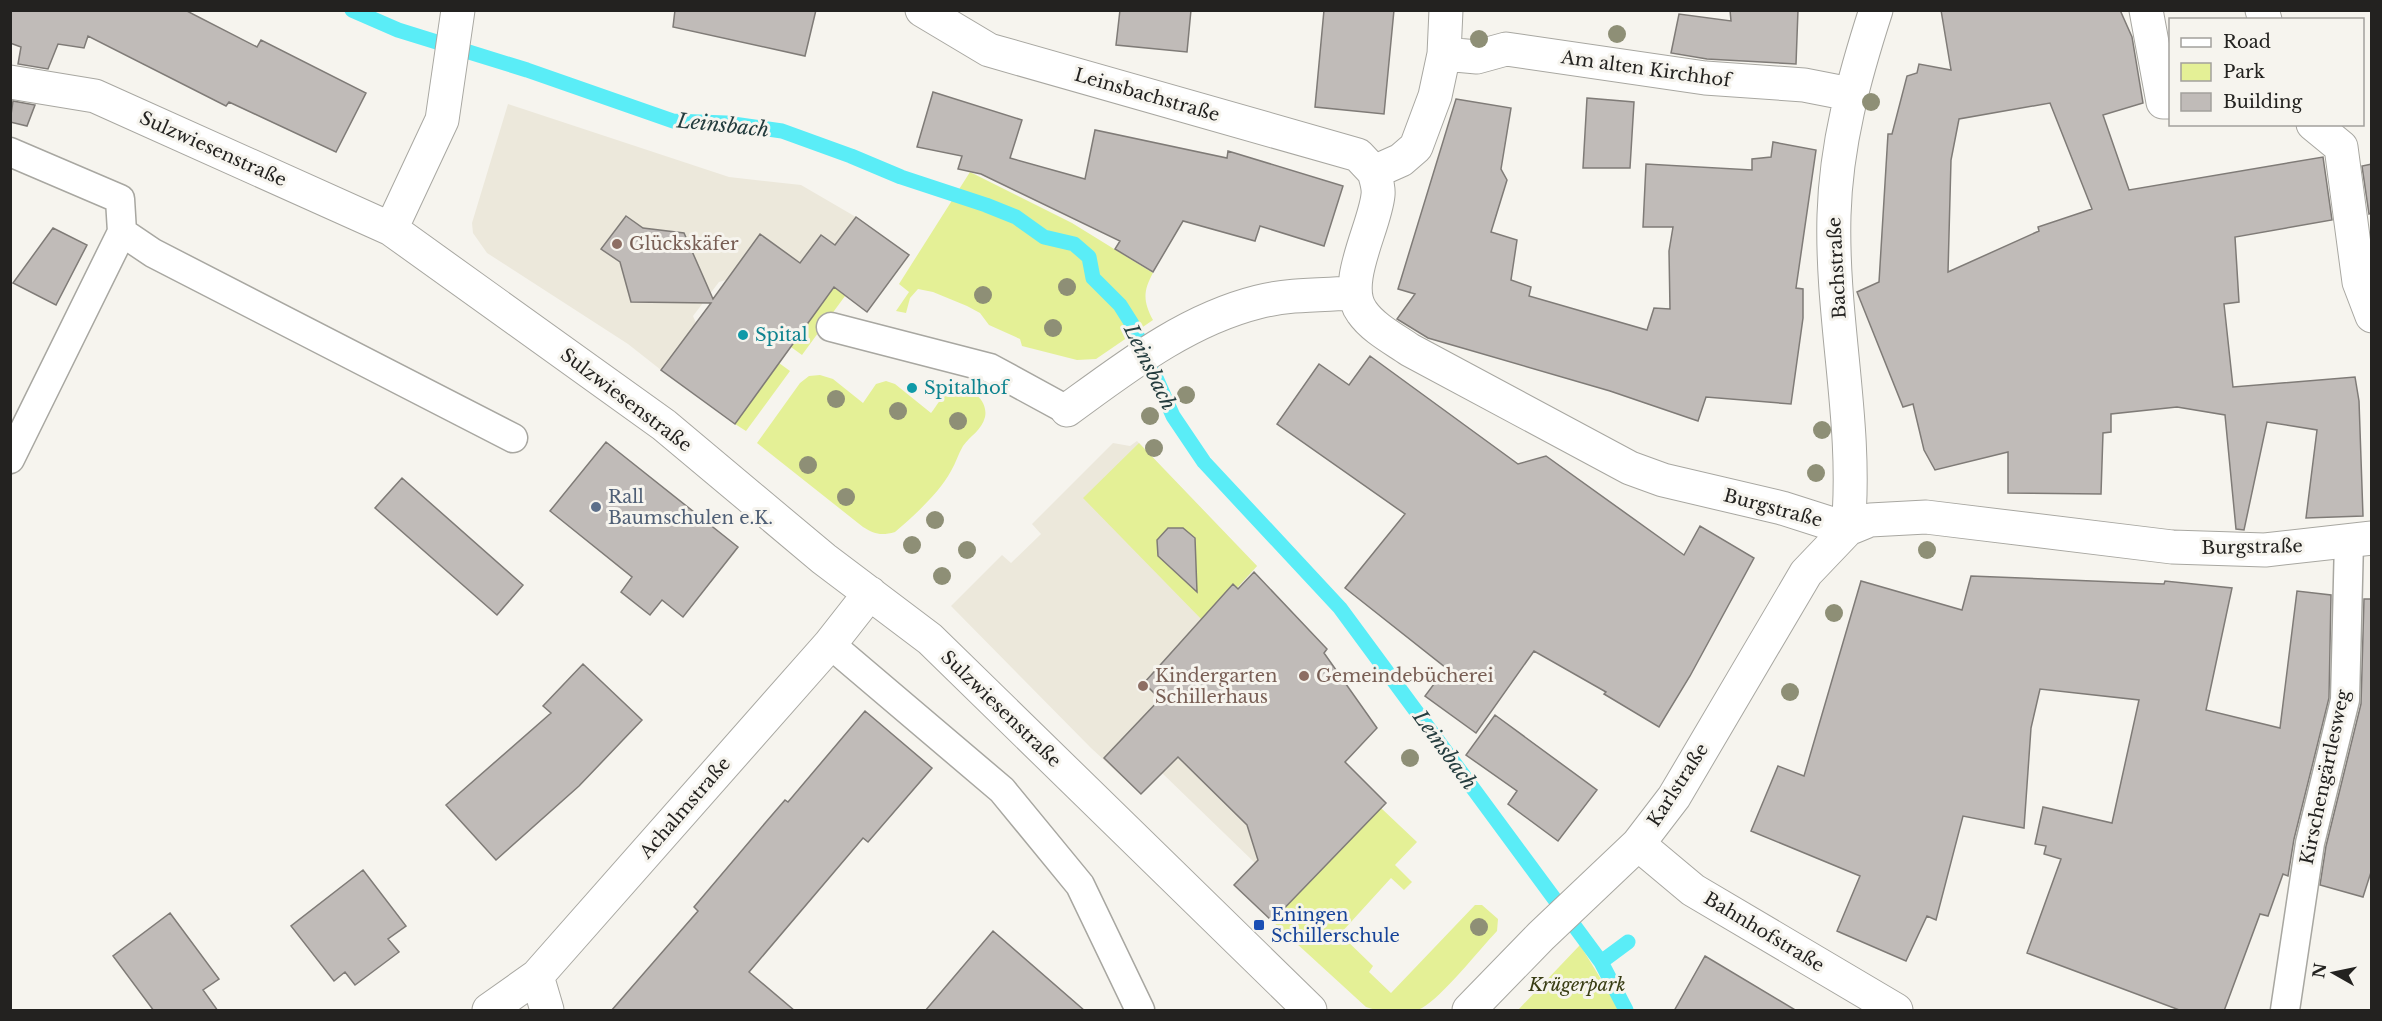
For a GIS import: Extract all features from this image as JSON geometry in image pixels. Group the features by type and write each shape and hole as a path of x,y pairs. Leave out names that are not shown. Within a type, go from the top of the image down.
{"street":[{"path":"391,229 442,120 458,10"},
{"name":"Leinsbachstraße","path":"922,10 989,50 1358,155 1374,172"},
{"path":"1066,410 1139,358 1207,319 1258,302 1299,296 1354,293 1359,262 1374,218 1378,192 1374,172 1401,160 1416,147 1435,96 1444,54 1446,10"},
{"name":"Bachstraße","path":"1848,529 1852,456 1837,301 1834,214 1840,141 1850,94 1876,10"},
{"path":"2146,10 2163,102 2169,102"},
{"name":"Am alten Kirchhof","path":"1444,54 1478,57 1506,49 1705,78 1804,85 1850,94"},
{"name":"Sulzwiesenstraße","path":"10,82 95,96 391,229 664,425 741,491 930,639 1310,1011"},
{"path":"2315,126 2341,147 2358,282 2372,316"},
{"name":"Burgstraße","path":"1354,293 1361,312 1381,330 1410,350 1630,468 1663,480 1782,508 1848,529 1870,520 1926,517 2172,548 2265,550 2360,540"},
{"name":"Karlstraße","path":"1469,1011 1541,936 1638,844 1674,797 1806,573 1848,529"},
{"name":"Achalmstraße","path":"489,1011 537,976 830,644 870,593"},
{"name":"Bahnhofstraße","path":"1638,844 1693,890 1896,1011"},
{"path":"537,976 547,1011"}],"lane":[{"path":"10,152 120,199 122,232 10,459"},
{"path":"122,232 164,259 513,438"},
{"path":"831,327 990,368 1032,388 1066,410"},
{"name":"Kirschengärtlesweg","path":"2285,1011 2310,843 2345,700 2360,540"},
{"path":"830,644 1002,790 1080,885 1140,1011"}],"shaded area":[{"name":"Glückskäfer","path":"508,104 729,177 801,185 856,217 909,255 887,284 853,301 760,234 726,280 719,282 693,316 696,323 661,370 628,344 487,253 473,233 472,223"},
{"name":"Kindergarten Schillerhaus","path":"1137,441 1257,566 1232,595 1216,646 1386,803 1272,921 1234,885 1255,863 1162,773 1141,794 1091,748 951,606 1002,555 1011,563 1041,534 1032,524 1113,443 1130,446"}],"green space":[{"path":"970,172 1072,223 1153,273 1147,285 1146,296 1147,307 1153,320 1096,359 1077,360 1022,346 1020,339 989,325 980,313 933,292 918,289 910,298 906,313 896,311 909,292 899,284"},
{"path":"834,287 845,296 802,355 791,347"},
{"path":"779,363 790,371 746,431 735,424"},
{"path":"820,375 833,379 863,403 876,384 886,381 895,384 931,413 944,396 956,389 975,394 983,404 985,417 983,422 963,446 940,488 895,532 878,534 863,527 757,443 800,383 809,376"},
{"path":"1139,443 1257,566 1205,623 1083,498"},
{"path":"1381,808 1417,842 1395,865 1412,882 1404,890 1391,878 1340,934 1373,966 1369,972 1391,993 1475,905 1482,905 1498,919 1497,931 1450,984 1422,1008 1410,1012 1366,1007 1272,921"},
{"name":"Krügerpark","path":"1580,945 1620,1010 1518,1010"}],"building":[{"path":"10,10 185,10 257,47 261,40 366,93 336,152 229,102 226,106 88,36 84,48 58,44 48,69 18,64 21,47 10,43"},
{"path":"675,10 816,10 805,56 673,27"},
{"path":"1120,10 1191,10 1187,52 1116,45"},
{"path":"1324,10 1394,10 1384,114 1315,107"},
{"path":"1730,10 1798,10 1796,64 1707,59 1671,53 1679,14 1731,21"},
{"path":"1941,10 2120,10 2132,37 2143,103 2103,115 2129,190 2323,157 2332,220 2235,237 2239,302 2224,304 2233,387 2355,377 2359,401 2363,516 2306,518 2317,430 2267,422 2244,530 2236,529 2225,415 2177,407 2111,414 2111,432 2103,433 2101,494 2008,493 2008,452 1935,470 1924,450 1913,404 1903,407 1857,292 1879,282 1888,134 1892,134 1907,76 1917,73 1919,64 1951,70","holes":["2050,103 2092,209 2038,227 2039,231 1948,272 1951,160 1959,119"]},
{"path":"933,92 1022,120 1010,158 1085,179 1095,130 1227,158 1228,151 1343,186 1324,246 1260,226 1255,241 1183,221 1153,272 1115,249 1120,241 981,174 958,169 962,156 917,147"},
{"path":"1587,98 1634,102 1630,168 1583,168"},
{"path":"1456,99 1511,108 1501,169 1507,180 1491,232 1517,240 1511,280 1531,287 1529,296 1647,330 1654,308 1670,309 1669,251 1673,227 1643,227 1646,164 1752,170 1752,159 1771,157 1773,142 1816,150 1796,288 1803,289 1803,318 1791,404 1706,397 1698,421 1610,391 1428,338 1397,319 1415,294 1398,289"},
{"path":"13,101 35,105 27,126 10,122"},
{"path":"2372,164 2372,213 2369,214 2362,166"},
{"path":"626,216 643,228 684,233 713,299 760,234 800,263 821,235 835,245 856,217 909,255 867,312 834,287 735,424 661,370 711,303 631,302 620,262 601,249"},
{"path":"53,228 87,245 56,305 13,283"},
{"path":"1370,356 1518,464 1546,456 1684,555 1700,526 1754,558 1690,676 1659,727 1604,694 1606,692 1534,651 1476,733 1425,696 1446,668 1345,588 1405,514 1277,424 1319,364 1349,385"},
{"path":"606,442 738,547 683,617 662,600 650,615 621,592 632,577 550,511"},
{"path":"402,478 523,585 497,615 375,508"},
{"path":"1168,528 1183,528 1195,538 1197,592 1158,556 1157,540"},
{"path":"1254,572 1327,649 1324,653 1377,728 1345,762 1386,803 1272,921 1234,885 1258,860 1247,825 1178,757 1141,794 1104,758 1160,699 1144,683 1233,584 1238,589"},
{"path":"1971,576 2164,584 2165,581 2232,588 2206,710 2280,728 2297,591 2331,595 2329,698 2294,839 2288,876 2283,874 2268,916 2260,914 2224,1011 2182,1011 2027,953 2061,859 2044,854 2046,846 2035,844 2043,807 2112,823 2139,700 2040,689 2031,728 2024,828 1963,816 1936,920 1927,916 1906,961 1837,931 1860,876 1751,831 1778,766 1804,776 1861,581 1962,610"},
{"path":"2364,599 2372,599 2372,869 2363,897 2320,885 2326,846 2361,704"},
{"path":"583,664 642,720 579,786 496,860 446,805 551,713 543,706"},
{"path":"865,711 932,768 868,842 863,838 749,972 795,1011 611,1011 698,911 694,907 785,800 788,802"},
{"path":"1495,715 1597,790 1558,841 1508,804 1517,791 1466,755"},
{"path":"363,870 406,926 388,939 399,952 355,985 345,972 334,981 291,926"},
{"path":"170,913 219,979 203,990 218,1011 154,1011 113,956"},
{"path":"993,931 1085,1011 925,1011"},
{"path":"1705,956 1797,1011 1674,1011"}],"waterway":[{"name":"Leinsbach","path":"352,10 398,30 527,70 673,121 726,123 782,131 901,177 986,205 1016,217 1044,237 1074,244 1089,257 1093,278 1120,305 1132,324 1173,416 1204,462 1340,608 1601,962 1626,1010"},
{"path":"1601,962 1628,942"}],"place":[{"name":"Glückskäfer","path":"617,244"},
{"name":"Spital","path":"743,335"},
{"name":"Spitalhof","path":"912,388"},
{"name":"Rall Baumschulen e.K.","path":"596,507"},
{"name":"Gemeindebücherei","path":"1304,676"},
{"name":"Kindergarten Schillerhaus","path":"1143,686"},
{"name":"Eningen Schillerschule","path":"1259,925"}]}
